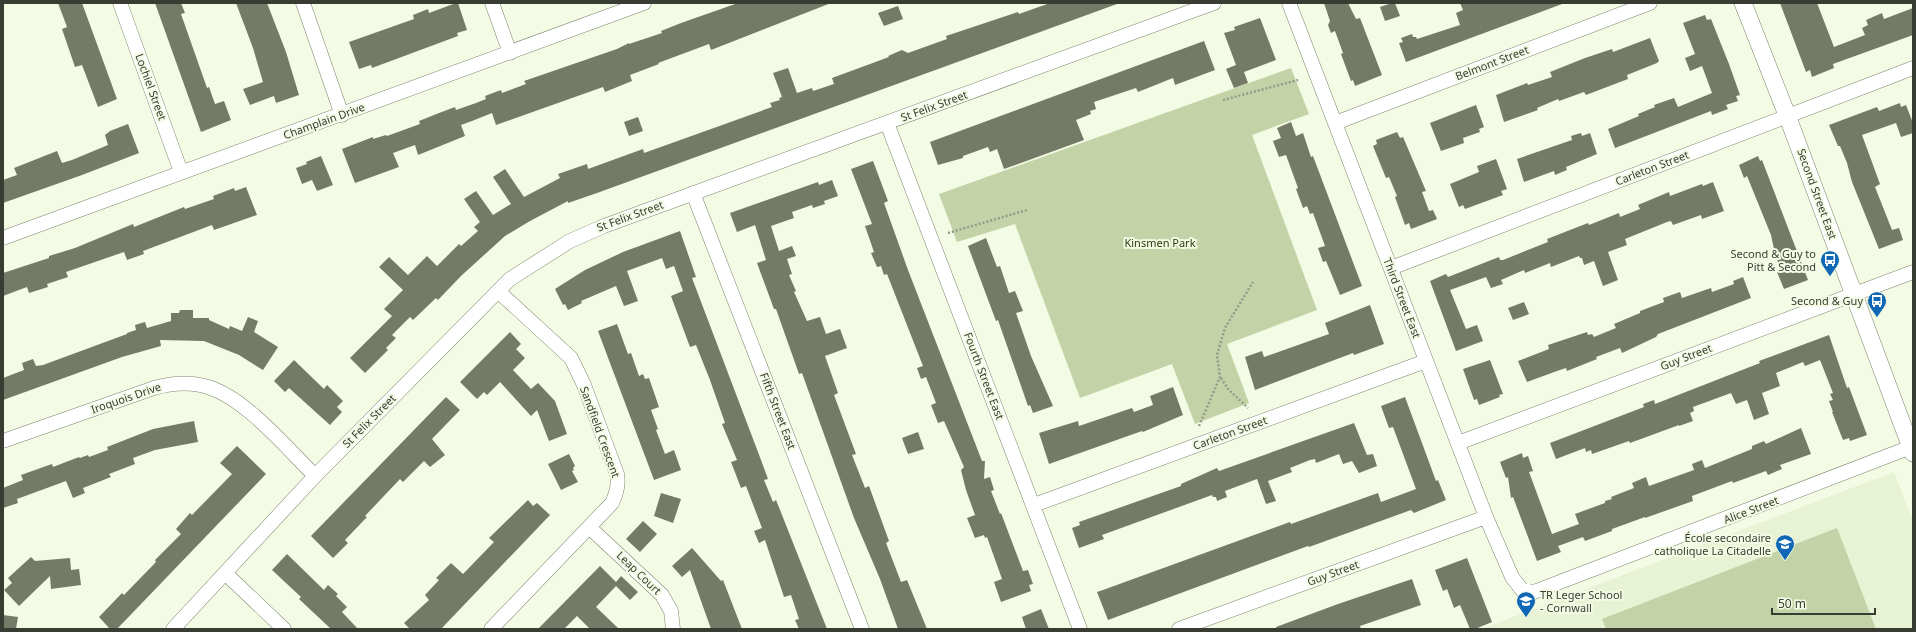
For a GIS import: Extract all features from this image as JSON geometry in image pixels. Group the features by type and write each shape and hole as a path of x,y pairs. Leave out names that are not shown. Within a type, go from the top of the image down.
{"main road":[{"name":"Second Street East","path":"1743,3 1912,450"}],"street":[{"name":"Lochiel Street","path":"120,3 181,172"},
{"path":"303,3 342,115"},
{"path":"492,3 510,53"},
{"name":"Champlain Drive","path":"3,238 181,172 342,115 644,3"},
{"name":"St Felix Street","path":"173,629 315,476 510,279 570,241 604,226 693,193 1214,3"},
{"name":"Third Street East","path":"1289,3 1486,517 1512,577 1522,590"},
{"name":"Belmont Street","path":"1335,123 1650,3"},
{"name":"Carleton Street","path":"1391,268 1913,68"},
{"name":"Fourth Street East","path":"887,123 1034,505 1080,629"},
{"name":"Fifth Street East","path":"693,193 862,629"},
{"name":"Guy Street","path":"1458,442 1913,272"},
{"name":"Sandfield Crescent","path":"491,629 612,503 617,490 618,481 617,474 584,386 571,358 498,291"},
{"name":"Carleton Street","path":"1034,505 1426,361"},
{"name":"Iroquois Drive","path":"3,441 154,388 170,384 186,383 208,387 221,392 249,412 315,476"},
{"name":"Alice Street","path":"1522,590 1534,592 1912,450"},
{"name":"Guy Street","path":"1179,629 1486,517"},
{"name":"Leap Court","path":"589,527 662,595 671,611 673,629"},
{"path":"225,573 284,629"}],"path":[{"path":"1223,100 1298,80"},
{"path":"948,234 1028,210"},
{"path":"1248,408 1228,389 1220,377 1217,354 1225,328 1253,282"},
{"path":"1199,426 1220,377"}],"shaded area":[{"name":"École secondaire catholique La Citadelle","path":"1894,472 1913,521 1913,629 1481,629"}],"green space":[{"name":"Kinsmen Park","path":"1291,68 1309,114 1252,135 1317,310 1227,344 1249,403 1195,424 1172,364 1080,398 1015,224 957,242 939,194"},
{"path":"1837,528 1876,629 1606,629 1602,619"}],"building":[{"path":"58,3 82,3 117,99 98,107 82,65 75,67 62,29 67,27"},
{"path":"155,3 181,3 185,13 181,14 207,88 209,87 215,104 224,101 231,120 201,132"},
{"path":"236,3 267,3 286,52 299,95 276,103 274,96 250,105 243,89 263,82 253,48"},
{"path":"458,3 467,30 457,33 458,36 372,68 371,65 359,69 349,42 414,19 413,15 428,9 429,13"},
{"path":"738,3 831,3 711,50 709,44 658,63 659,64 630,75 632,81 605,92 603,87 496,125 492,113 461,125 465,136 418,155 415,145 393,153 399,167 355,183 342,149 373,137 373,139 387,136 420,124 419,121 439,113 455,107 456,110 476,103 486,99 485,96 501,90 502,93 526,84 524,81 617,49 629,43 662,33 661,31 681,23"},
{"path":"1050,3 1117,4 597,193 568,203 568,201 505,236 461,276 438,300 436,298 413,320 410,317 392,335 396,338 386,348 388,350 365,373 350,358 392,316 384,309 403,290 379,267 389,257 408,275 427,256 437,266 459,244 461,246 478,231 474,227 480,222 464,199 476,191 493,215 511,204 493,177 505,169 524,197 560,178 558,174 587,164 588,169 643,149 644,153 772,107 770,103 780,100 779,98 782,97 773,73 788,68 797,93 812,88 813,91 834,84 832,78 889,57 888,56 902,50 908,53 947,39 946,36"},
{"path":"1324,3 1348,3 1356,19 1360,18 1382,75 1355,86 1353,80 1351,81 1341,54 1343,53 1335,31 1331,33 1328,25 1330,21"},
{"path":"1395,3 1400,16 1385,21 1380,7"},
{"path":"1460,3 1562,4 1406,62 1399,43 1403,42 1401,38 1412,34 1413,37 1416,37 1417,39 1460,25 1456,13 1463,10"},
{"path":"1780,3 1817,3 1834,47 1865,35 1862,28 1868,25 1866,20 1882,13 1884,19 1913,8 1913,35 1833,64 1834,68 1812,77 1810,70 1806,72"},
{"path":"898,6 903,19 884,26 878,13"},
{"path":"1705,15 1707,20 1711,19 1729,64 1740,95 1736,96 1738,101 1726,105 1728,109 1712,115 1711,111 1615,148 1608,129 1639,116 1638,114 1655,107 1654,105 1674,98 1678,107 1712,93 1702,66 1690,71 1685,58 1695,54 1683,23"},
{"path":"1260,18 1276,60 1244,72 1248,83 1234,88 1226,69 1236,65 1224,33 1235,30 1234,27"},
{"path":"1650,38 1659,61 1657,63 1627,75 1628,79 1586,95 1584,92 1559,101 1558,99 1537,108 1538,110 1504,122 1496,95 1527,83 1528,85 1552,77 1550,72 1585,58 1612,49 1613,52"},
{"path":"1204,41 1215,70 1175,85 1173,78 1138,92 1136,88 1094,102 1096,109 1090,111 1091,114 1076,120 1084,140 1004,169 997,149 990,152 988,147 963,156 963,158 938,165 930,142"},
{"path":"1900,103 1901,107 1906,105 1913,123 1913,133 1901,137 1896,123 1862,135 1880,184 1875,187 1892,230 1899,228 1903,240 1879,249 1852,182 1847,163 1829,125 1877,107 1879,111"},
{"path":"1476,105 1484,127 1479,129 1480,132 1463,138 1464,143 1441,151 1430,123"},
{"path":"638,117 643,131 629,136 624,122"},
{"path":"1291,122 1296,136 1303,133 1311,157 1313,156 1362,286 1340,295 1326,261 1323,262 1318,248 1325,246 1313,213 1310,214 1307,206 1303,208 1296,189 1298,188 1286,155 1279,157 1273,141 1281,138 1277,128"},
{"path":"128,124 139,153 3,203 3,180 17,175 14,168 57,151 62,163 72,160 108,145 105,135 110,131"},
{"path":"1397,132 1400,138 1403,137 1426,191 1422,192 1429,211 1433,210 1437,219 1411,229 1409,223 1405,225 1395,197 1397,196 1389,177 1386,178 1373,146 1377,144 1376,140"},
{"path":"1581,133 1582,136 1590,133 1597,154 1566,167 1567,170 1555,175 1554,171 1524,182 1517,159 1572,140 1571,136"},
{"path":"321,156 333,185 317,191 312,180 302,184 296,168"},
{"path":"1758,156 1760,161 1762,160 1808,280 1784,289 1777,272 1781,270 1775,254 1771,235 1747,176 1744,178 1739,165"},
{"path":"1496,159 1507,189 1501,191 1503,195 1465,209 1463,205 1459,207 1450,184 1479,172 1477,166"},
{"path":"873,161 888,201 884,203 908,270 982,461 985,461 984,479 990,477 994,490 991,491 1000,514 1001,513 1023,571 1028,570 1033,584 1029,585 1031,591 1001,602 994,582 1002,579 987,537 985,538 984,535 975,538 967,518 975,515 961,470 964,467 944,421 938,423 931,405 936,403 926,377 921,379 917,368 923,366 887,274 884,275 881,266 877,267 871,253 874,252 865,226 872,224 851,169"},
{"path":"832,180 838,196 824,201 825,204 813,208 812,205 792,212 794,218 771,226 779,251 792,246 796,256 787,259 792,274 789,275 796,291 794,292 807,321 820,317 826,334 840,329 847,348 825,356 838,393 834,395 856,454 852,455 865,488 869,486 889,541 886,543 901,582 907,580 927,629 898,629 880,579 854,518 802,373 799,374 776,309 774,309 757,263 766,260 755,225 737,232 730,213 818,182 819,185"},
{"path":"1713,182 1724,211 1702,219 1701,215 1673,225 1671,221 1667,222 1625,239 1627,245 1608,252 1618,280 1603,286 1594,261 1584,265 1582,258 1579,256 1551,267 1550,263 1525,273 1524,270 1501,280 1503,284 1491,288 1486,277 1450,290 1466,329 1477,325 1483,341 1456,351 1430,281 1446,274 1448,277 1499,257 1500,260 1503,260 1548,242 1547,239 1588,223 1589,225 1619,213 1620,217 1640,209 1638,205 1669,192 1670,196 1702,184 1703,186"},
{"path":"246,187 257,215 214,230 212,225 143,251 144,254 127,260 124,252 66,272 68,277 47,284 48,287 29,293 27,287 3,296 3,273 49,258 49,256 75,248 133,224 134,227 184,207 185,209 214,199 213,196 234,188 235,191"},
{"path":"680,231 696,277 692,278 768,479 764,480 773,502 776,500 827,629 799,629 795,620 799,619 791,595 784,597 765,540 759,543 754,531 762,528 746,486 741,488 731,462 737,460 722,424 725,423 710,380 696,345 690,347 671,296 683,291 674,266 666,269 662,258 627,271 638,301 624,306 616,286 581,301 582,303 568,310 565,304 563,305 555,289 585,270 623,252"},
{"path":"986,238 997,267 1000,266 1009,293 1015,291 1023,311 1016,313 1031,356 1053,406 1033,413 1030,405 1028,406 998,320 996,321 968,246"},
{"path":"1743,277 1751,298 1658,334 1656,337 1622,353 1620,348 1596,357 1597,359 1567,371 1566,368 1527,382 1518,361 1549,349 1548,345 1587,332 1588,335 1592,334 1594,337 1616,328 1614,324 1640,313 1640,311 1664,302 1663,298 1680,292 1682,298 1711,288 1712,292 1734,284 1733,281"},
{"path":"1524,302 1529,314 1513,320 1508,308"},
{"path":"1370,305 1384,344 1354,355 1353,353 1255,390 1245,357 1262,351 1264,357 1329,334 1325,323"},
{"path":"180,310 193,310 193,318 209,318 209,320 229,329 230,326 242,331 248,317 258,321 254,332 278,347 263,370 239,355 204,341 160,340 161,346 122,357 3,400 3,378 24,370 22,363 33,359 36,366 43,365 127,334 136,330 135,325 145,322 147,328 171,321 171,313 179,313"},
{"path":"617,324 628,354 631,353 639,376 643,374 645,379 649,378 659,407 651,410 658,429 656,430 665,454 674,450 681,470 654,480 598,331"},
{"path":"510,332 521,344 516,349 525,358 513,370 531,389 538,383 555,401 567,434 549,441 537,410 531,416 500,382 487,395 484,392 477,399 460,382"},
{"path":"1829,335 1847,388 1849,387 1867,435 1850,441 1849,438 1843,440 1829,401 1833,400 1830,394 1833,393 1820,360 1805,366 1803,362 1776,373 1780,386 1762,393 1769,414 1754,420 1747,400 1736,404 1731,393 1693,407 1694,411 1690,413 1693,421 1630,443 1629,441 1592,454 1591,450 1586,452 1585,448 1556,459 1550,443 1644,407 1643,404 1654,400 1655,404 1760,363 1759,361"},
{"path":"294,360 324,389 327,385 343,401 337,407 342,412 330,425 289,388 285,392 274,381"},
{"path":"1490,360 1503,394 1499,395 1500,397 1479,405 1477,399 1474,400 1463,369"},
{"path":"1173,387 1183,415 1143,432 1142,431 1049,464 1039,433 1078,421 1079,426 1132,408 1134,412 1153,405 1150,396"},
{"path":"446,397 460,410 432,439 445,455 430,467 424,461 403,482 400,479 365,516 367,517 345,540 348,543 333,558 311,536"},
{"path":"1405,397 1436,481 1438,480 1446,500 1414,513 1411,510 1309,547 1308,546 1108,620 1097,592 1290,522 1291,524 1378,493 1381,502 1416,489 1393,427 1389,428 1381,406"},
{"path":"194,421 198,442 155,450 133,458 135,464 109,474 111,477 83,488 85,493 73,498 66,481 17,499 18,503 3,508 3,488 23,480 21,475 52,464 53,467 79,457 88,455 89,457 108,450 107,447 153,429"},
{"path":"1354,423 1367,455 1373,454 1377,466 1359,473 1352,461 1343,464 1339,454 1316,463 1315,459 1310,460 1290,468 1292,472 1268,481 1276,501 1266,504 1257,479 1225,491 1227,497 1217,501 1216,497 1213,497 1212,495 1102,535 1104,539 1079,548 1072,528 1080,525 1079,522 1181,486 1181,484 1217,468 1219,471"},
{"path":"1801,428 1811,454 1780,465 1782,469 1768,475 1766,471 1733,483 1732,481 1692,496 1693,501 1612,529 1612,531 1585,541 1583,537 1558,546 1561,552 1537,561 1513,497 1511,498 1508,477 1506,478 1500,462 1522,453 1523,458 1528,456 1533,471 1529,472 1552,534 1579,524 1575,514 1605,503 1605,501 1612,499 1611,497 1634,488 1632,483 1646,477 1649,486 1694,470 1692,464 1702,460 1705,468 1752,449 1752,446 1764,441 1766,444"},
{"path":"918,432 924,449 908,454 902,438"},
{"path":"237,446 266,474 117,629 110,629 99,617 122,593 124,595 156,562 155,560 181,534 176,529 190,513 192,515 232,474 220,463"},
{"path":"569,454 575,466 573,468 574,470 572,471 578,482 561,490 548,464"},
{"path":"661,493 681,499 673,523 654,516"},
{"path":"528,500 533,506 537,503 550,515 441,629 410,629 404,623 429,600 425,595 439,580 436,578 451,563 463,574 494,542 489,538"},
{"path":"643,521 657,534 640,552 626,539"},
{"path":"692,548 721,581 723,580 742,629 711,629 690,570 682,577 672,566"},
{"path":"287,554 324,590 328,585 338,594 336,596 347,607 342,612 358,629 331,629 299,599 301,597 272,570"},
{"path":"31,557 35,561 70,558 71,570 79,569 81,585 51,589 50,576 19,606 4,590 12,583 8,578"},
{"path":"1467,558 1492,622 1475,629 1470,629 1460,605 1454,608 1447,589 1443,591 1435,570"},
{"path":"600,566 616,582 621,576 638,592 630,600 616,586 596,607 619,629 590,629 577,616 564,629 538,629"},
{"path":"1412,579 1421,605 1360,626 1361,629 1276,629 1276,627 1338,604"},
{"path":"1041,609 1049,629 1026,629 1022,617"},
{"path":"3,615 18,617 16,629 3,629"}],"place":[{"name":"Second & Guy to Pitt & Second","path":"1830,277"},
{"name":"Second & Guy","path":"1877,318"},
{"name":"École secondaire catholique La Citadelle","path":"1785,561"},
{"name":"TR Leger School - Cornwall","path":"1526,618"}]}
